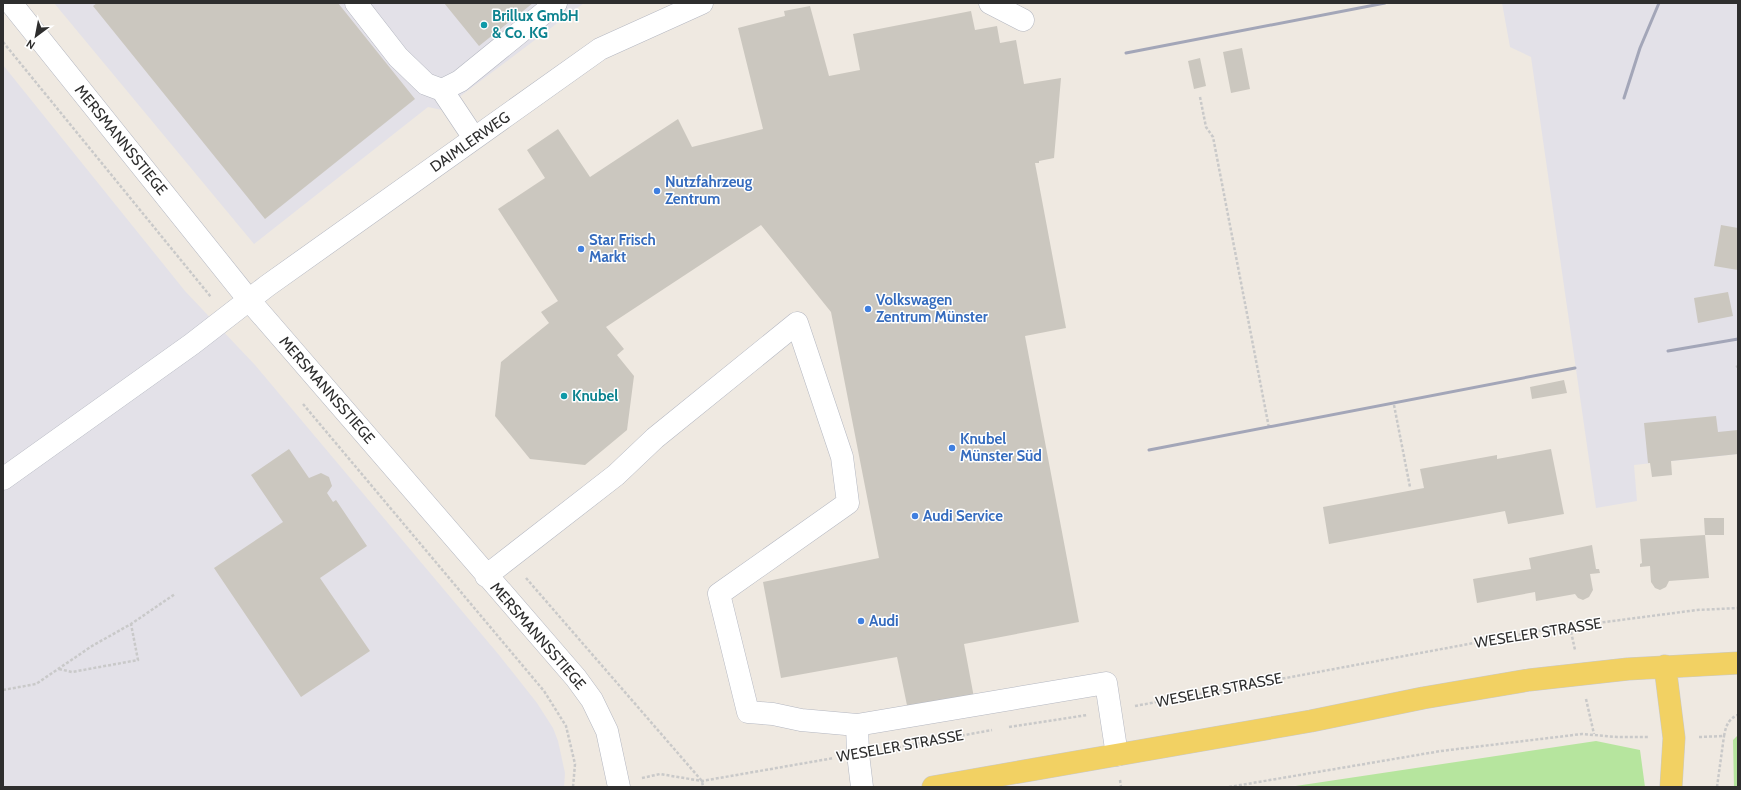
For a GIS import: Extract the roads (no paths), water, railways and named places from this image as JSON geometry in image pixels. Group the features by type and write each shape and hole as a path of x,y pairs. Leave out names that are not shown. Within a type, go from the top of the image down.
{"main road":[{"path":"933,787 1529,680 1665,666 1738,663"},
{"path":"1665,666 1674,738 1671,787"}],"street":[{"name":"MERSMANNSSTIEGE","path":"11,3 248,300 576,678 592,700 607,731 619,785"},
{"path":"356,3 398,57 426,84 442,90 474,138"},
{"path":"442,90 460,81 556,3"},
{"name":"DAIMLERWEG","path":"3,479 227,317 248,300 600,49 676,8 702,3"},
{"path":"990,3 1023,20"},
{"path":"486,576 616,475 655,438 797,323 842,457 848,503 719,594 748,712 773,714 801,720 857,725 1106,683 1117,755"},
{"path":"857,725 858,754 862,787"}],"railway":[{"path":"1126,53 1385,3"},
{"path":"1624,98 1640,48 1659,3"},
{"path":"1668,351 1738,339"},
{"path":"1149,450 1575,368"}],"place":[{"name":"Brillux GmbH & Co. KG","path":"484,25"},
{"name":"Nutzfahrzeug Zentrum","path":"657,191"},
{"name":"Star Frisch Markt","path":"581,249"},
{"name":"Volkswagen Zentrum Münster","path":"868,309"},
{"name":"Knubel","path":"564,396"},
{"name":"Knubel Münster Süd","path":"952,448"},
{"name":"Audi Service","path":"915,516"},
{"name":"Audi","path":"861,621"}]}
